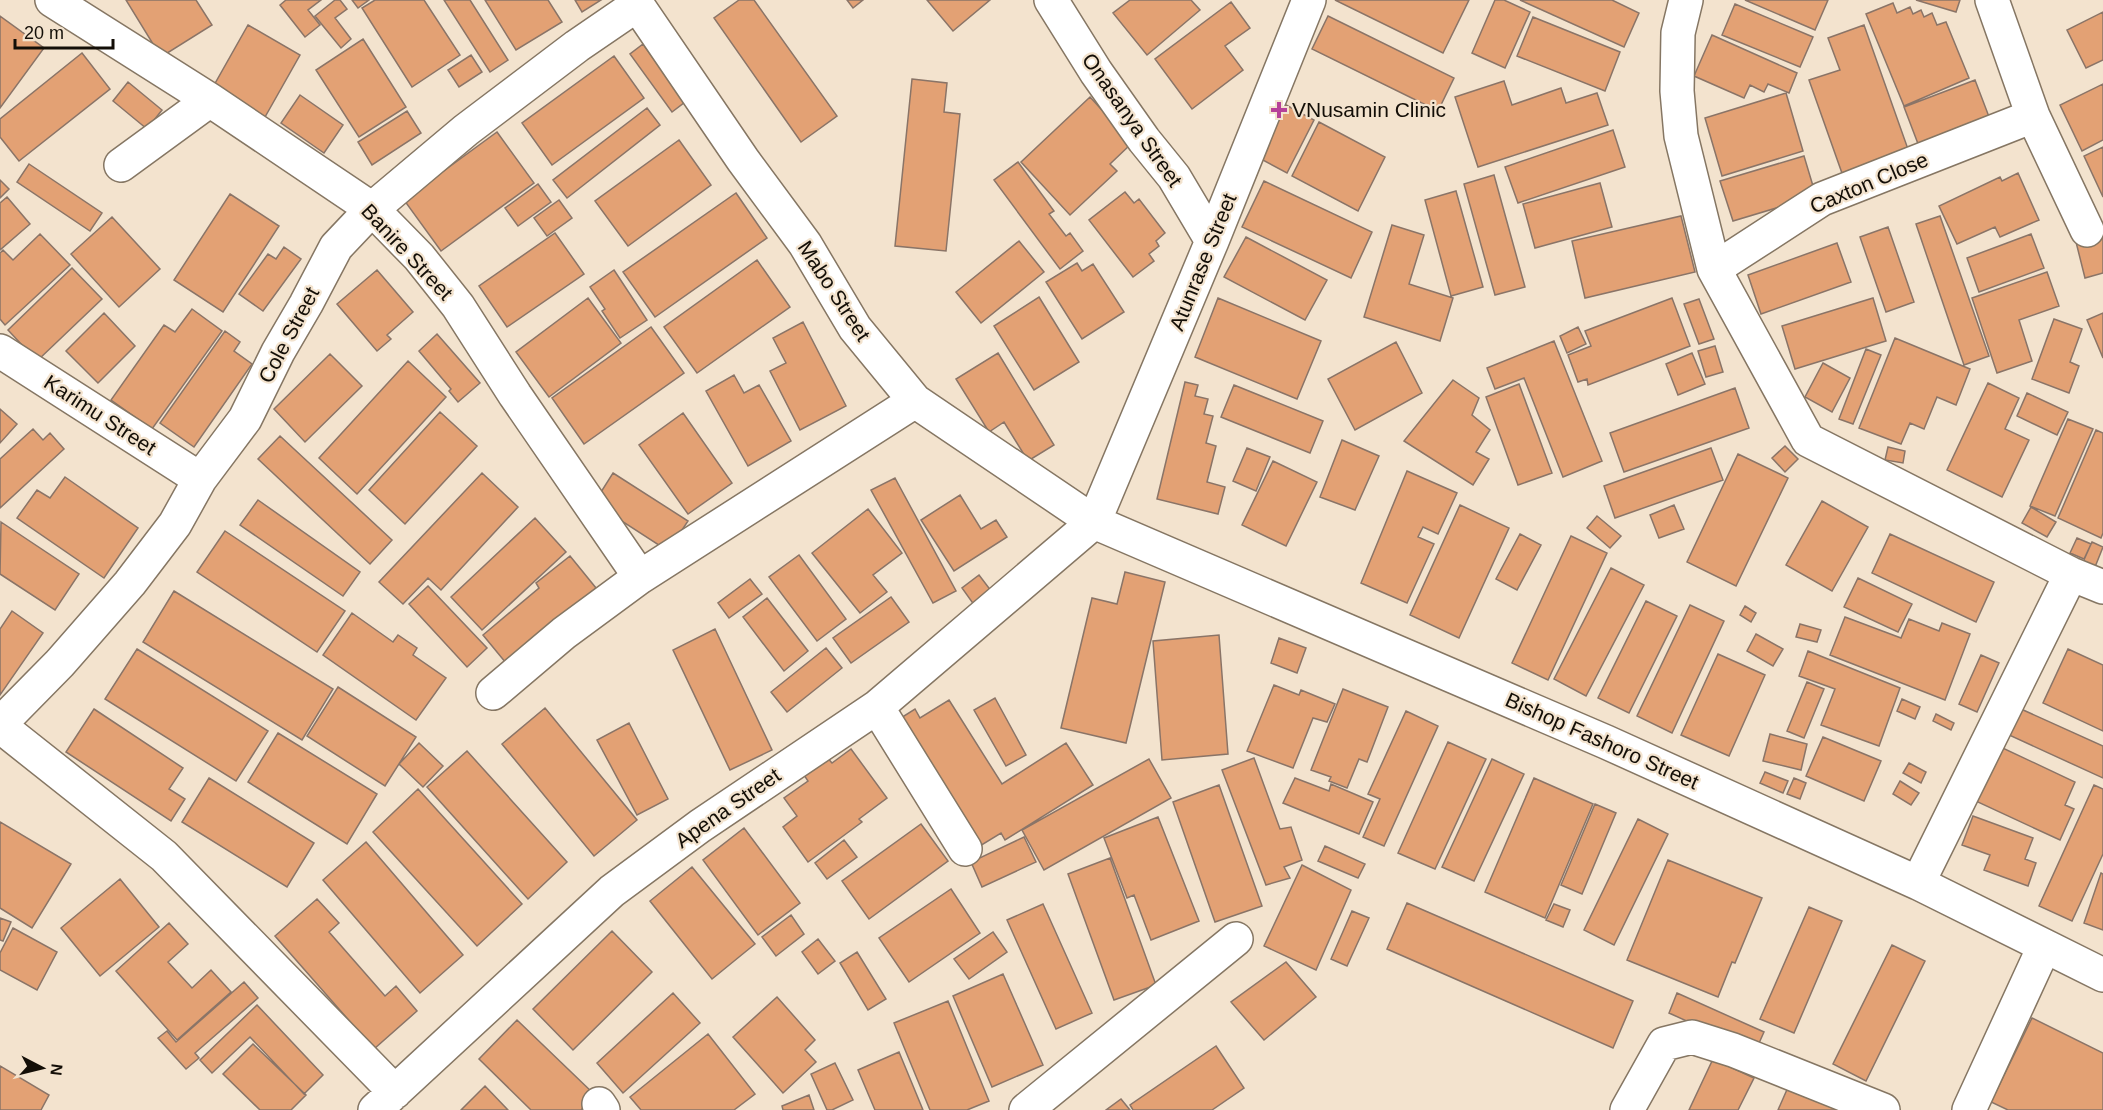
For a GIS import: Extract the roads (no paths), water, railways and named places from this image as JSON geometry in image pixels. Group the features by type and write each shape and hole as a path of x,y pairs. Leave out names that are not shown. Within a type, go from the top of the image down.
{"street":[{"name":"Banire Street","path":"52,0 210,100 372,209 419,257 458,306 515,395 640,577"},
{"name":"Onasanya Street","path":"1050,0 1103,82 1144,140 1174,177 1212,241"},
{"name":"Atunrase Street","path":"1094,522 1212,241 1309,0"},
{"path":"1686,0 1677,33 1677,91 1681,135 1714,269 1808,440 2071,574 2103,586"},
{"path":"1992,0 2033,116 2087,230"},
{"name":"Cole Street","path":"0,725 60,663 130,583 175,524 200,479 245,419 278,352 336,247 372,209 466,130 635,2"},
{"name":"Mabo Street","path":"635,2 743,160 805,244 855,328 915,401 1094,522"},
{"path":"121,165 210,100"},
{"name":"Caxton Close","path":"1714,269 1822,199 2033,116"},
{"name":"Karimu Street","path":"0,351 200,479"},
{"path":"494,693 564,633 640,577 915,401"},
{"name":"Apena Street","path":"385,1101 612,891 700,826 877,707 1094,522"},
{"name":"Bishop Fashoro Street","path":"1094,522 1606,742 1918,883 2103,975"},
{"path":"1918,883 2071,574"},
{"path":"877,707 965,849"},
{"path":"0,725 164,856 385,1101"},
{"path":"1026,1110 1236,939"},
{"path":"1969,1110 2044,947"},
{"path":"1627,1110 1664,1044 1692,1037 1733,1050 1883,1110"}],"place":[{"name":"VNusamin Clinic","path":"1279,110"}]}
